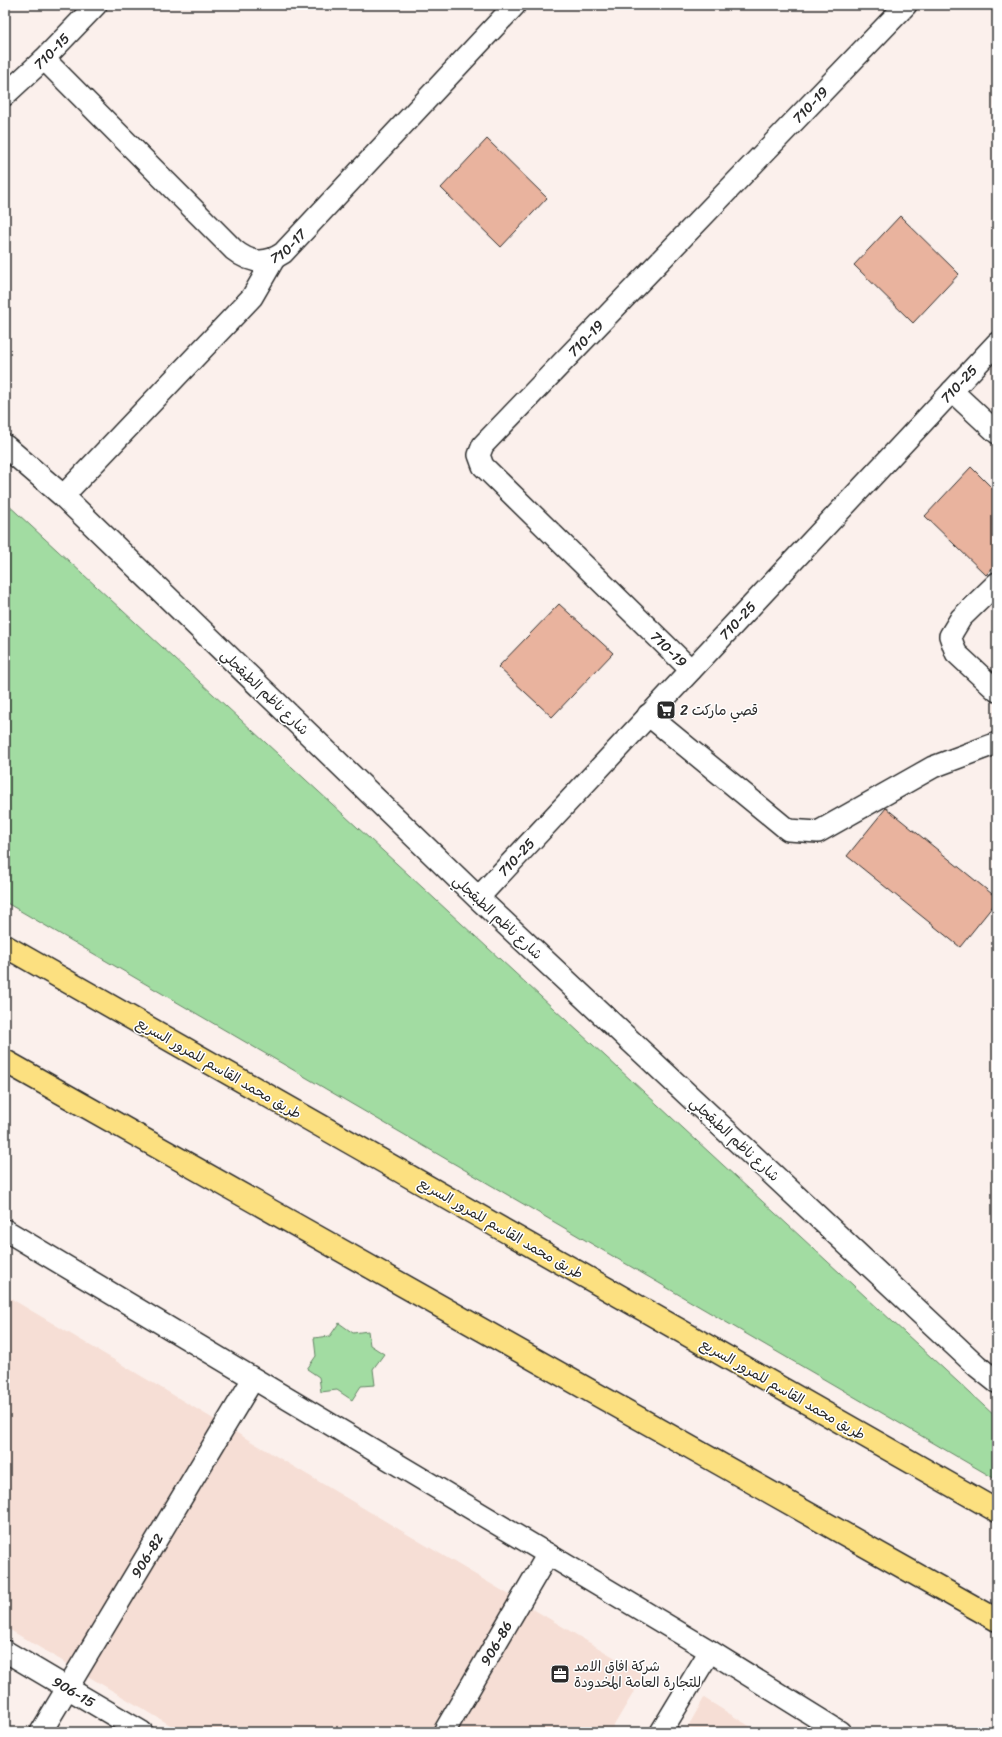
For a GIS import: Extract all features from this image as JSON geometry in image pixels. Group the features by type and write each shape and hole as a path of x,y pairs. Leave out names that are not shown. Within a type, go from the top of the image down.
{"highway":[{"name":"طريق محمد القاسم للمرور السريع","path":"5,946 997,1511"},
{"path":"5,1062 997,1620"}],"street":[{"name":"710-15","path":"5,95 44,59 96,5"},
{"name":"710-17","path":"44,59 234,250 242,257 252,261 264,262 274,259 283,253 515,5"},
{"name":"710-19","path":"691,670 483,466 479,455 483,445 906,5"},
{"path":"63,496 252,297 274,259"},
{"name":"710-25","path":"478,898 997,343"},
{"path":"952,391 997,433"},
{"name":"شارع ناظم الطبقجلي","path":"5,446 63,496 478,898 966,1355 997,1382"},
{"path":"997,583 961,618 950,636 956,653 997,691"},
{"path":"648,715 788,830 818,832 933,767 997,743"},
{"path":"5,1230 710,1651 840,1732"},
{"name":"906-82","path":"41,1732 253,1379"},
{"name":"906-86","path":"444,1732 548,1554"},
{"name":"906-15","path":"5,1651 142,1732"},
{"path":"662,1732 710,1651"}],"shaded area":[{"path":"5,1295 644,1675 610,1732 182,1732 5,1627"},
{"path":"704,1698 759,1732 685,1732"}],"green space":[{"path":"5,502 997,1418 997,1480 5,902"},
{"path":"339,1323 353,1333 368,1331 370,1345 384,1354 373,1369 375,1385 361,1386 352,1400 337,1390 321,1392 319,1377 307,1369 316,1356 314,1338 330,1336"}],"building":[{"path":"487,139 547,198 501,247 441,188"},
{"path":"900,216 959,274 913,323 854,265"},
{"path":"971,467 997,493 997,563 986,575 925,516"},
{"path":"559,604 613,653 552,717 498,667"},
{"path":"886,808 997,898 997,901 960,947 847,856"}],"place":[{"name":"قصي ماركت 2","path":"666,710"},
{"name":"شركة افاق الامد للتجارة العامة المخدودة","path":"560,1674"}]}
